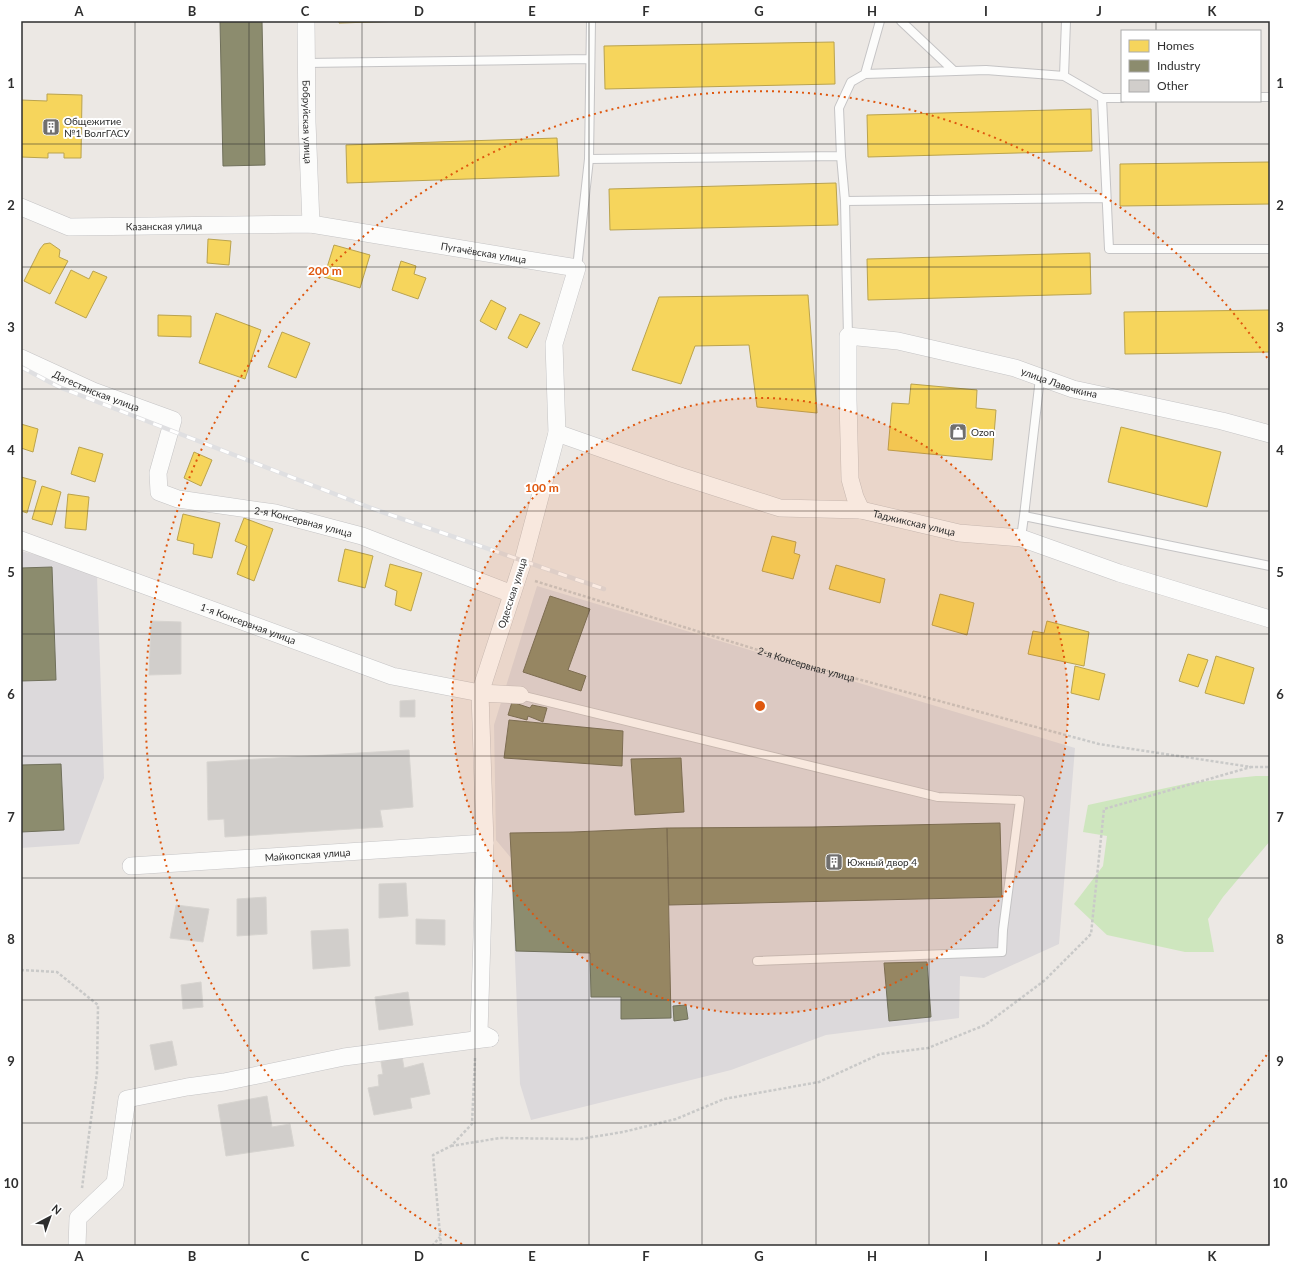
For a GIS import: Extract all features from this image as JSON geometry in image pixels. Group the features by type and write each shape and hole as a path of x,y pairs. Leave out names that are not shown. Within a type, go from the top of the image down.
{"street":[{"name":"Бобруйская улица","path":"306,21 307,122 311,224"},
{"name":"Казанская улица","path":"21,207 69,227 311,224"},
{"name":"Пугачёвская улица","path":"311,224 577,268"},
{"name":"Одесская улица","path":"476,1040 490,1038 479,1032 485,843 480,693 518,575 557,433 554,344 577,268"},
{"name":"улица Лавочкина","path":"848,336 898,341 1014,368 1073,389 1222,420 1270,434"},
{"path":"848,336 850,479 855,497 861,510"},
{"name":"Дагестанская улица","path":"21,358 93,391 173,420"},
{"name":"2-я Консервная улица","path":"173,420 158,473 160,492 178,499 275,513 362,536 512,594"},
{"name":"Таджикская улица","path":"557,433 674,474 780,508 861,510 960,533 1021,538 1119,573 1270,619"},
{"name":"1-я Консервная улица","path":"21,540 392,676 480,693 520,695"},
{"name":"Майкопская улица","path":"131,866 485,843"},
{"path":"77,1246 78,1218 115,1183 127,1099 187,1087 224,1082 344,1057 476,1040"}],"lane":[{"path":"577,268 589,159 591,21"},
{"path":"865,74 880,21"},
{"path":"901,21 954,71"},
{"path":"1064,76 1066,21"},
{"path":"306,63 590,59"},
{"path":"848,336 845,201 839,108 851,82 865,74 986,70 1064,76 1102,98 1121,98"},
{"path":"1102,98 1109,249 1270,249"},
{"path":"589,159 841,156"},
{"path":"845,201 1106,198"},
{"path":"1021,538 1040,378"},
{"path":"1024,516 1270,566"},
{"path":"520,695 938,797 1020,800 1003,930 1002,952 757,961"}],"path":[{"name":"2-я Консервная улица","path":"518,575 813,667 1099,744 1251,767"},
{"path":"441,1246 432,1155 451,1146 500,1138 580,1139 623,1132 676,1119 724,1099 819,1082 880,1054 928,1048 985,1025 1045,980 1090,934 1104,809 1251,767 1270,767"},
{"path":"21,970 57,972 98,1005 97,1073 78,1218"},
{"path":"451,1146 472,1124 476,1040"},
{"path":"432,1246 440,1236"}],"shaded area":[{"path":"21,551 55,560 97,576 104,778 79,844 21,848"},
{"path":"537,586 1075,748 1059,944 984,978 960,976 959,1018 826,1035 731,1070 531,1120 520,1084 511,858 496,840 494,725"}],"green space":[{"path":"1256,776 1270,776 1270,841 1223,897 1208,919 1214,952 1185,952 1107,935 1074,904 1103,866 1107,836 1083,832 1088,805 1189,783"}],"building: Homes":[{"path":"339,21 405,21 339,23"},
{"path":"834,42 835,84 605,89 604,46"},
{"name":"Общежитие №1 ВолгГАСУ","path":"47,94 82,95 81,158 64,158 64,153 48,153 48,158 21,157 21,100 47,101"},
{"path":"1091,109 1092,151 868,157 867,115"},
{"path":"557,138 559,176 347,183 346,145"},
{"path":"1270,162 1270,204 1120,206 1120,164"},
{"path":"836,183 838,225 610,230 609,189"},
{"path":"208,239 231,241 229,265 207,263"},
{"path":"50,243 60,250 59,257 68,261 50,294 24,281 40,249 44,244"},
{"path":"334,245 370,255 360,288 324,277"},
{"path":"1090,253 1091,294 868,300 867,259"},
{"path":"401,261 416,266 414,274 426,278 418,299 392,290"},
{"path":"71,270 89,279 93,271 107,277 86,318 55,303"},
{"path":"808,295 817,413 757,407 749,345 695,346 681,384 632,370 659,297"},
{"path":"491,300 506,308 496,330 480,321"},
{"path":"1270,310 1270,352 1125,354 1124,312"},
{"path":"216,313 261,330 245,379 199,363"},
{"path":"520,314 540,323 527,348 508,338"},
{"path":"158,315 191,316 191,337 158,336"},
{"path":"282,332 310,343 296,378 268,367"},
{"path":"911,384 977,390 976,408 996,410 992,460 888,450 892,403 909,404"},
{"path":"21,424 38,429 33,452 21,448"},
{"path":"1121,427 1221,452 1207,507 1108,482"},
{"path":"79,447 103,454 95,482 71,474"},
{"path":"194,452 212,460 201,486 184,478"},
{"path":"21,477 36,481 27,513 21,511"},
{"path":"42,486 61,492 52,525 32,519"},
{"path":"68,494 89,497 86,530 65,528"},
{"path":"183,514 220,523 212,558 193,554 194,544 177,540"},
{"path":"244,518 273,529 254,581 237,574 247,546 235,541"},
{"path":"772,536 796,542 794,553 800,555 793,579 762,571"},
{"path":"345,549 373,556 365,588 338,581"},
{"path":"390,564 422,573 411,611 395,605 397,591 385,586"},
{"path":"836,565 885,579 880,603 829,589"},
{"path":"940,594 974,603 967,635 932,625"},
{"path":"1047,621 1089,632 1084,666 1028,654 1033,631 1044,633"},
{"path":"1188,654 1208,660 1198,687 1179,681"},
{"path":"1216,656 1254,668 1244,704 1205,693"},
{"path":"1075,666 1105,674 1099,700 1071,693"}],"building: Industry":[{"path":"220,21 262,21 265,165 223,166"},
{"path":"52,567 56,680 21,681 21,568"},
{"path":"550,596 590,609 568,670 586,676 581,691 523,672"},
{"path":"512,702 530,708 532,705 547,708 543,722 528,716 527,720 508,715"},
{"path":"509,720 623,731 622,766 504,758"},
{"path":"681,758 684,812 635,815 631,759"},
{"path":"61,764 64,830 21,832 21,765"},
{"name":"Южный двор 4","path":"1000,823 1002,897 669,905 667,828"},
{"path":"667,828 671,1018 621,1019 621,997 591,997 590,953 516,951 510,833"},
{"path":"927,962 931,1017 889,1021 884,963"},
{"path":"686,1005 688,1019 674,1021 673,1006"}],"building: Other":[{"path":"151,621 181,622 181,674 149,675"},
{"path":"415,700 415,717 400,717 400,701"},
{"path":"409,750 413,807 380,810 383,827 225,837 224,819 208,820 207,762"},
{"path":"406,883 408,916 379,918 379,884"},
{"path":"266,897 267,934 237,936 237,899"},
{"path":"176,905 209,909 203,942 170,938"},
{"path":"416,919 445,920 445,945 416,944"},
{"path":"348,929 350,966 313,969 311,931"},
{"path":"201,982 203,1007 183,1009 181,985"},
{"path":"408,992 413,1025 379,1030 375,997"},
{"path":"172,1041 177,1065 155,1070 150,1045"},
{"path":"402,1056 404,1068 423,1063 430,1094 410,1098 412,1108 374,1115 368,1088 379,1086 378,1075 383,1074 381,1062"},
{"path":"267,1096 272,1127 290,1124 294,1146 226,1156 218,1105"}],"railway":[{"path":"21,367 59,387 371,508 604,589"}],"place":[{"name":"Общежитие №1 ВолгГАСУ","path":"51,127"},
{"name":"Ozon","path":"958,432"},
{"name":"Южный двор 4","path":"834,862"}]}
